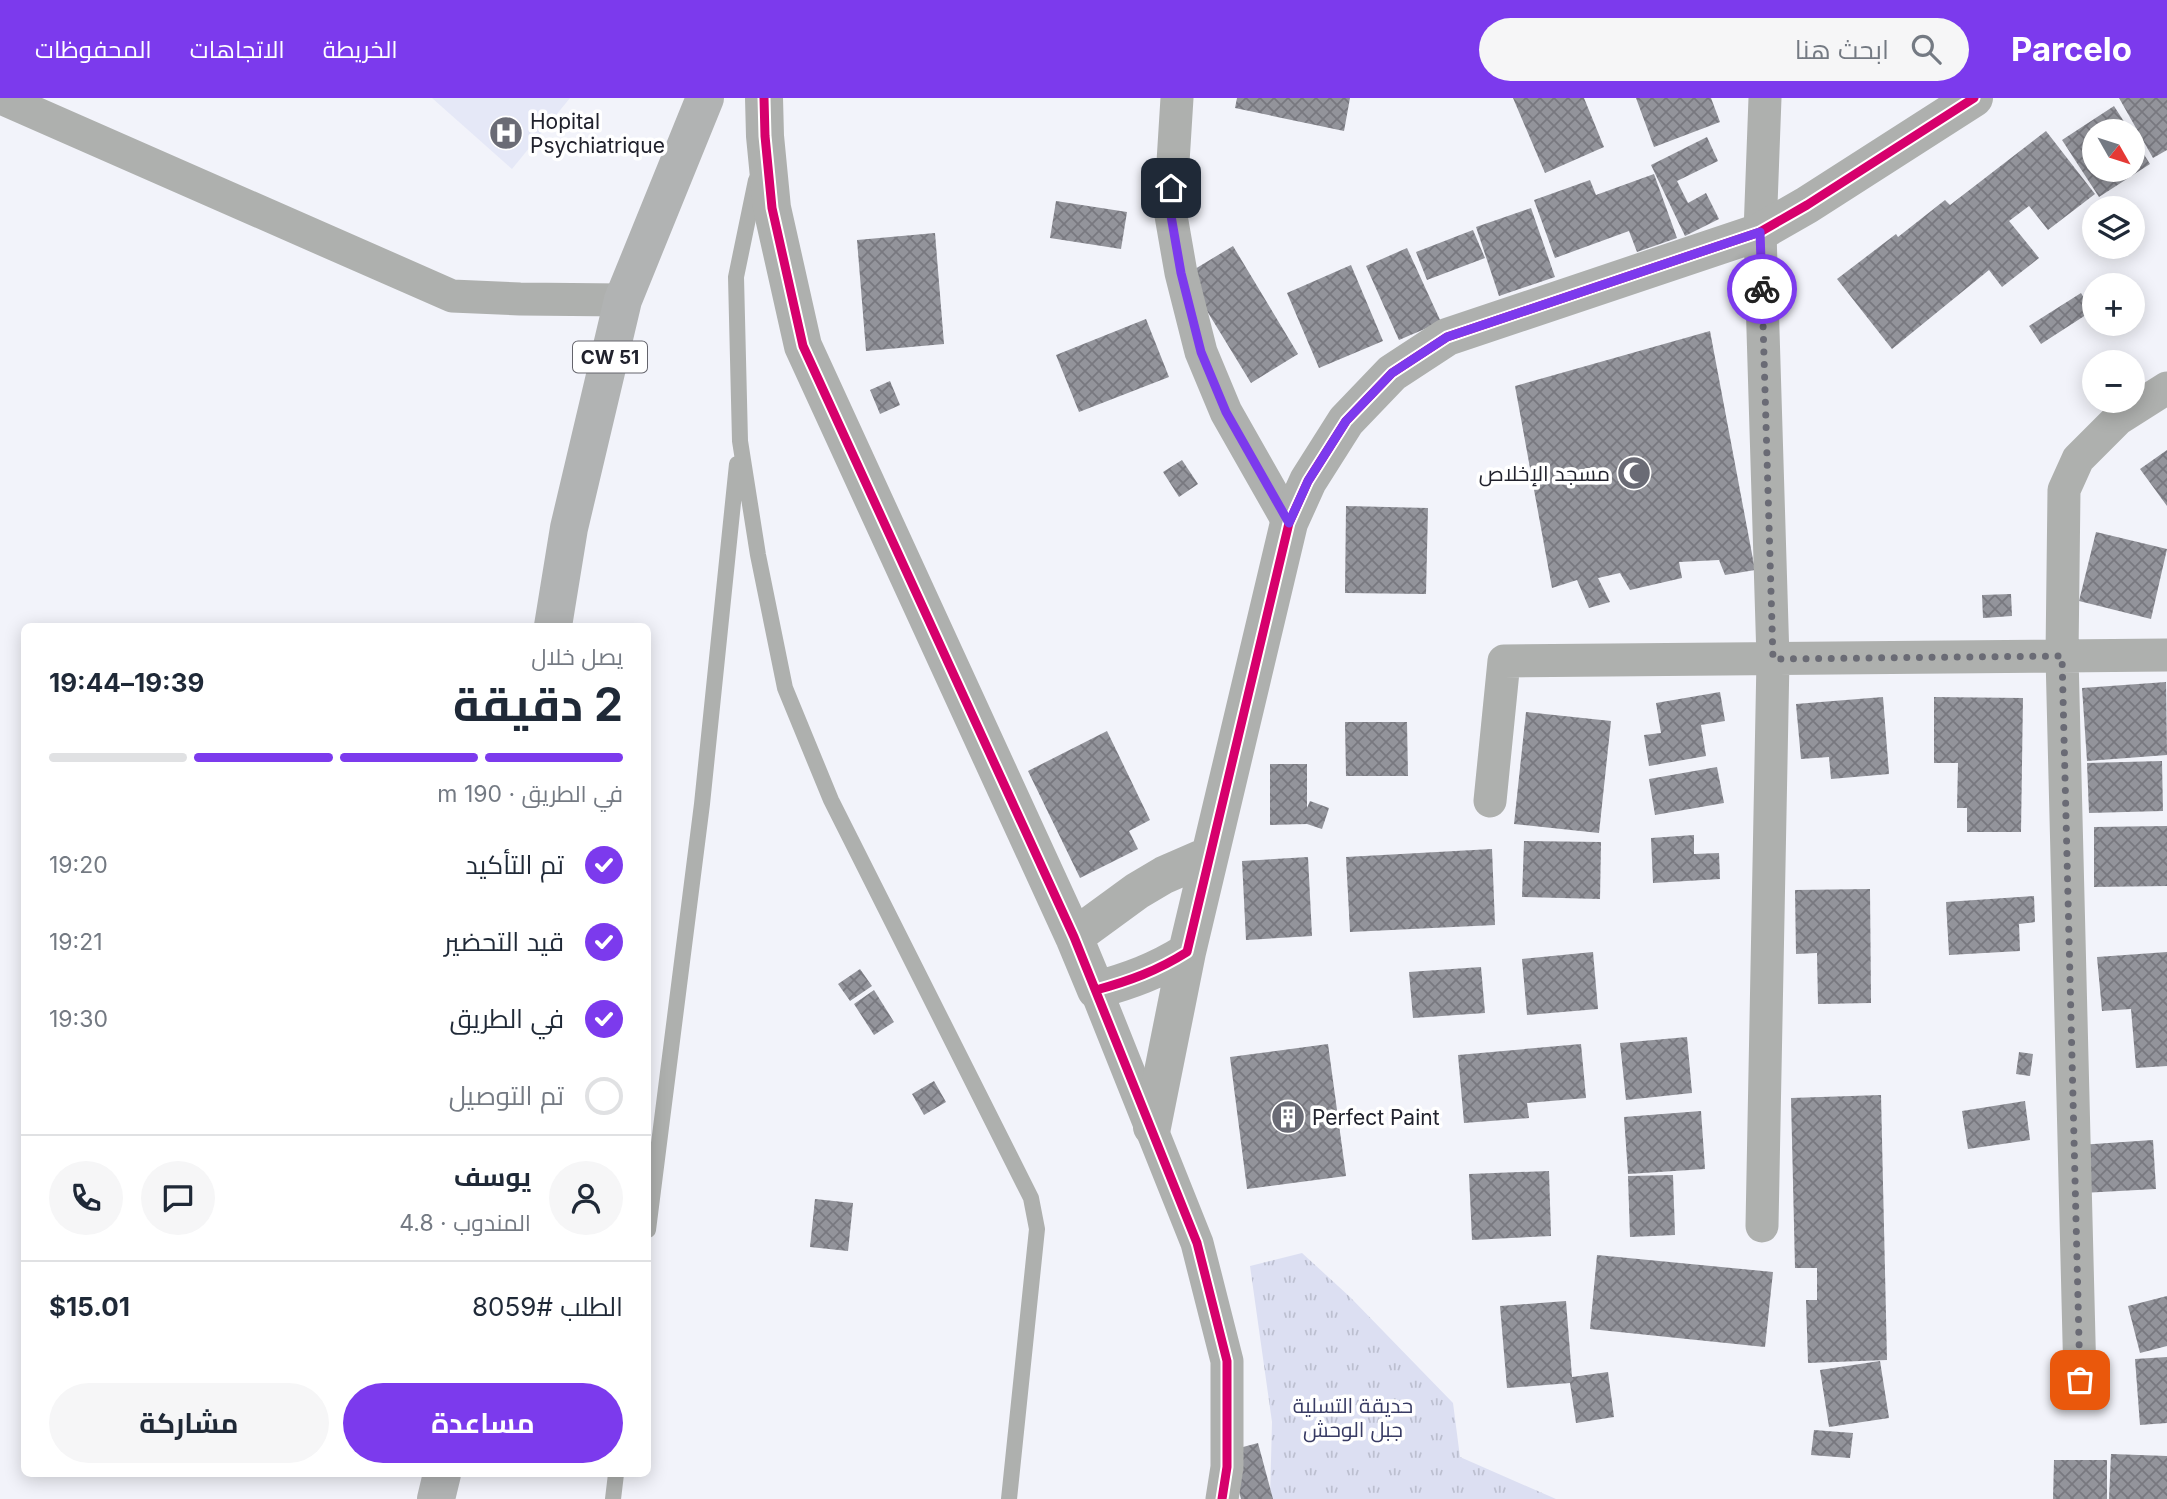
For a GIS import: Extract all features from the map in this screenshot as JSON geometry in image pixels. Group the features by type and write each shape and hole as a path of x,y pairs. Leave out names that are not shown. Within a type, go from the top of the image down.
{"main road":[{"name":"CW 51","path":"553,623 569,528 624,300 705,98"},
{"path":"436,1499 441,1477"},
{"path":"459,1499 462,1477"}],"street":[{"path":"1,98 452,296 624,300"},
{"path":"764,98 772,208 803,346 1074,937 1197,1243 1227,1361 1227,1467 1222,1499"},
{"path":"1177,98 1170,210 1181,273 1201,352 1226,412 1289,523"},
{"path":"1762,1226 1773,659 1760,232 1765,98"},
{"path":"1152,1127 1187,952 1289,523 1308,481 1346,421 1392,373 1447,337 1760,232 1974,98"},
{"path":"2080,1380 2062,656 2064,491 2078,458 2118,419 2167,388"},
{"path":"1490,801 1504,660 2167,655"},
{"path":"1074,937 1137,891 1164,875 1210,855"},
{"path":"1096,990 1136,979 1162,968 1187,952"}],"lane":[{"path":"651,1206 702,804 740,441 736,277 765,136"},
{"path":"740,441 758,555 785,688 831,800 1031,1198 1037,1229 1009,1499"},
{"path":"613,1499 616,1477"}],"shaded area":[{"name":"Hopital Psychiatrique","path":"432,98 570,98 512,169"}],"green space":[{"name":"حديقة التسلية جبل الوحش","path":"1302,1253 1350,1297 1453,1403 1460,1457 1556,1499 1270,1499 1272,1422 1250,1266"}],"building":[{"path":"1237,98 1350,98 1344,131 1235,108"},
{"path":"1513,98 1584,98 1604,147 1545,173"},
{"path":"1636,98 1711,98 1720,122 1654,147"},
{"path":"2119,98 2167,98 2167,150 2153,158 2146,146 2146,119 2131,119"},
{"path":"2114,106 2122,119 2094,119"},
{"path":"2082,127 2082,171 2062,140"},
{"path":"2046,131 2082,177 2082,182 2086,182 2095,194 2082,196 2082,204 2048,230 2029,206 2009,221 2039,258 2002,287 1989,270 1892,349 1837,279 1896,234 1898,237 1945,200 1950,205"},
{"path":"1707,137 1718,161 1677,181 1688,203 1706,193 1719,219 1685,236 1651,165"},
{"path":"1654,174 1677,238 1637,252 1629,231 1555,258 1534,200 1590,180 1596,195"},
{"path":"2089,182 2122,182 2101,196"},
{"path":"1056,201 1127,212 1121,249 1050,238"},
{"path":"1531,208 1555,277 1499,296 1476,227"},
{"path":"1473,230 1485,258 1427,280 1416,252"},
{"path":"935,233 944,344 866,351 857,240"},
{"path":"1233,246 1298,354 1251,383 1185,275"},
{"path":"1407,248 1441,322 1399,340 1366,266"},
{"path":"1351,265 1383,341 1319,368 1287,293"},
{"path":"2081,293 2082,317 2041,344 2029,326"},
{"path":"1146,319 1169,377 1079,412 1056,355"},
{"name":"مسجد الإخلاص","path":"1710,331 1755,570 1725,575 1719,560 1679,562 1682,578 1630,590 1620,573 1598,578 1610,602 1589,608 1577,580 1552,588 1515,386"},
{"path":"890,381 900,405 880,414 870,390"},
{"path":"2167,450 2167,506 2140,469"},
{"path":"1182,460 1198,484 1179,497 1163,472"},
{"path":"1346,506 1428,508 1426,594 1345,593"},
{"path":"2096,532 2167,549 2151,619 2079,601"},
{"path":"2011,594 2012,616 1983,618 1982,595"},
{"path":"2166,682 2167,755 2087,761 2082,688"},
{"path":"1720,692 1725,721 1701,725 1706,756 1649,766 1644,735 1661,733 1656,703"},
{"path":"1883,697 1889,774 1831,779 1829,757 1801,759 1796,704"},
{"path":"1934,697 2023,698 2021,832 1967,832 1967,808 1957,808 1958,763 1934,763"},
{"path":"1526,712 1611,721 1599,833 1514,824"},
{"path":"1345,722 1407,722 1408,776 1346,776"},
{"path":"1107,731 1150,820 1129,831 1138,849 1080,878 1028,771"},
{"path":"2162,761 2163,811 2089,813 2087,763"},
{"path":"1270,764 1307,764 1307,808 1310,801 1329,808 1322,829 1307,824 1270,825"},
{"path":"1717,767 1724,803 1655,815 1649,779"},
{"path":"2167,826 2167,886 2094,887 2094,827"},
{"path":"1694,835 1694,854 1719,853 1720,879 1653,883 1651,838"},
{"path":"1524,841 1601,842 1600,899 1522,897"},
{"path":"1492,849 1495,925 1350,932 1346,857"},
{"path":"1308,857 1312,936 1246,940 1242,861"},
{"path":"1870,889 1871,1003 1818,1004 1817,953 1796,954 1795,890"},
{"path":"2034,896 2035,922 2019,924 2020,951 1949,955 1946,902"},
{"path":"1593,952 1598,1009 1527,1015 1522,959"},
{"path":"2167,952 2167,1066 2136,1068 2131,1009 2102,1011 2097,957"},
{"path":"1481,967 1485,1013 1413,1018 1409,972"},
{"path":"860,969 872,986 850,1001 838,984"},
{"path":"874,990 894,1022 874,1035 854,1004"},
{"path":"1687,1037 1692,1093 1626,1100 1620,1043"},
{"name":"Perfect Paint","path":"1328,1044 1346,1176 1247,1189 1230,1057"},
{"path":"1581,1044 1586,1098 1527,1103 1529,1118 1464,1123 1458,1055"},
{"path":"2019,1052 2033,1054 2030,1076 2016,1074"},
{"path":"934,1081 946,1102 924,1115 912,1094"},
{"path":"1881,1095 1887,1360 1808,1363 1806,1300 1817,1300 1817,1268 1795,1268 1791,1098"},
{"path":"2025,1101 2030,1140 1968,1149 1962,1111"},
{"path":"1701,1111 1705,1169 1628,1174 1624,1117"},
{"path":"2153,1140 2156,1189 2082,1193 2079,1145"},
{"path":"1549,1171 1551,1236 1472,1240 1469,1174"},
{"path":"1673,1175 1675,1235 1630,1237 1628,1176"},
{"path":"815,1199 853,1203 848,1251 810,1247"},
{"path":"1597,1255 1773,1272 1765,1347 1590,1329"},
{"path":"2167,1296 2167,1346 2140,1353 2128,1306"},
{"path":"1566,1301 1572,1377 1608,1372 1614,1417 1576,1423 1570,1383 1507,1388 1500,1306"},
{"path":"2167,1357 2167,1423 2140,1425 2135,1359"},
{"path":"1880,1361 1889,1418 1829,1427 1820,1370"},
{"path":"1814,1430 1853,1433 1850,1458 1811,1455"},
{"path":"1258,1443 1273,1499 1241,1499 1228,1451"},
{"path":"2111,1454 2167,1456 2167,1499 2109,1499"},
{"path":"2054,1460 2107,1460 2107,1499 2053,1499"}],"cycle path":[{"path":"764,98 772,208 803,346 1074,937 1197,1243 1227,1361 1227,1467 1222,1499"},
{"path":"1096,990 1143,975 1187,952 1289,523 1308,481 1346,421 1392,373 1447,337 1760,232 1974,98"}],"way so far":[{"path":"1762,289 1773,659 2062,656 2080,1380"}],"place":[{"name":"Hopital Psychiatrique","path":"506,133"},
{"name":"مسجد الإخلاص","path":"1634,473"},
{"name":"Perfect Paint","path":"1288,1117"}],"route":[{"path":"1171,188 1170,210 1181,273 1201,352 1226,412 1289,523 1308,481 1346,421 1392,373 1447,337 1760,232 1762,289"}]}
